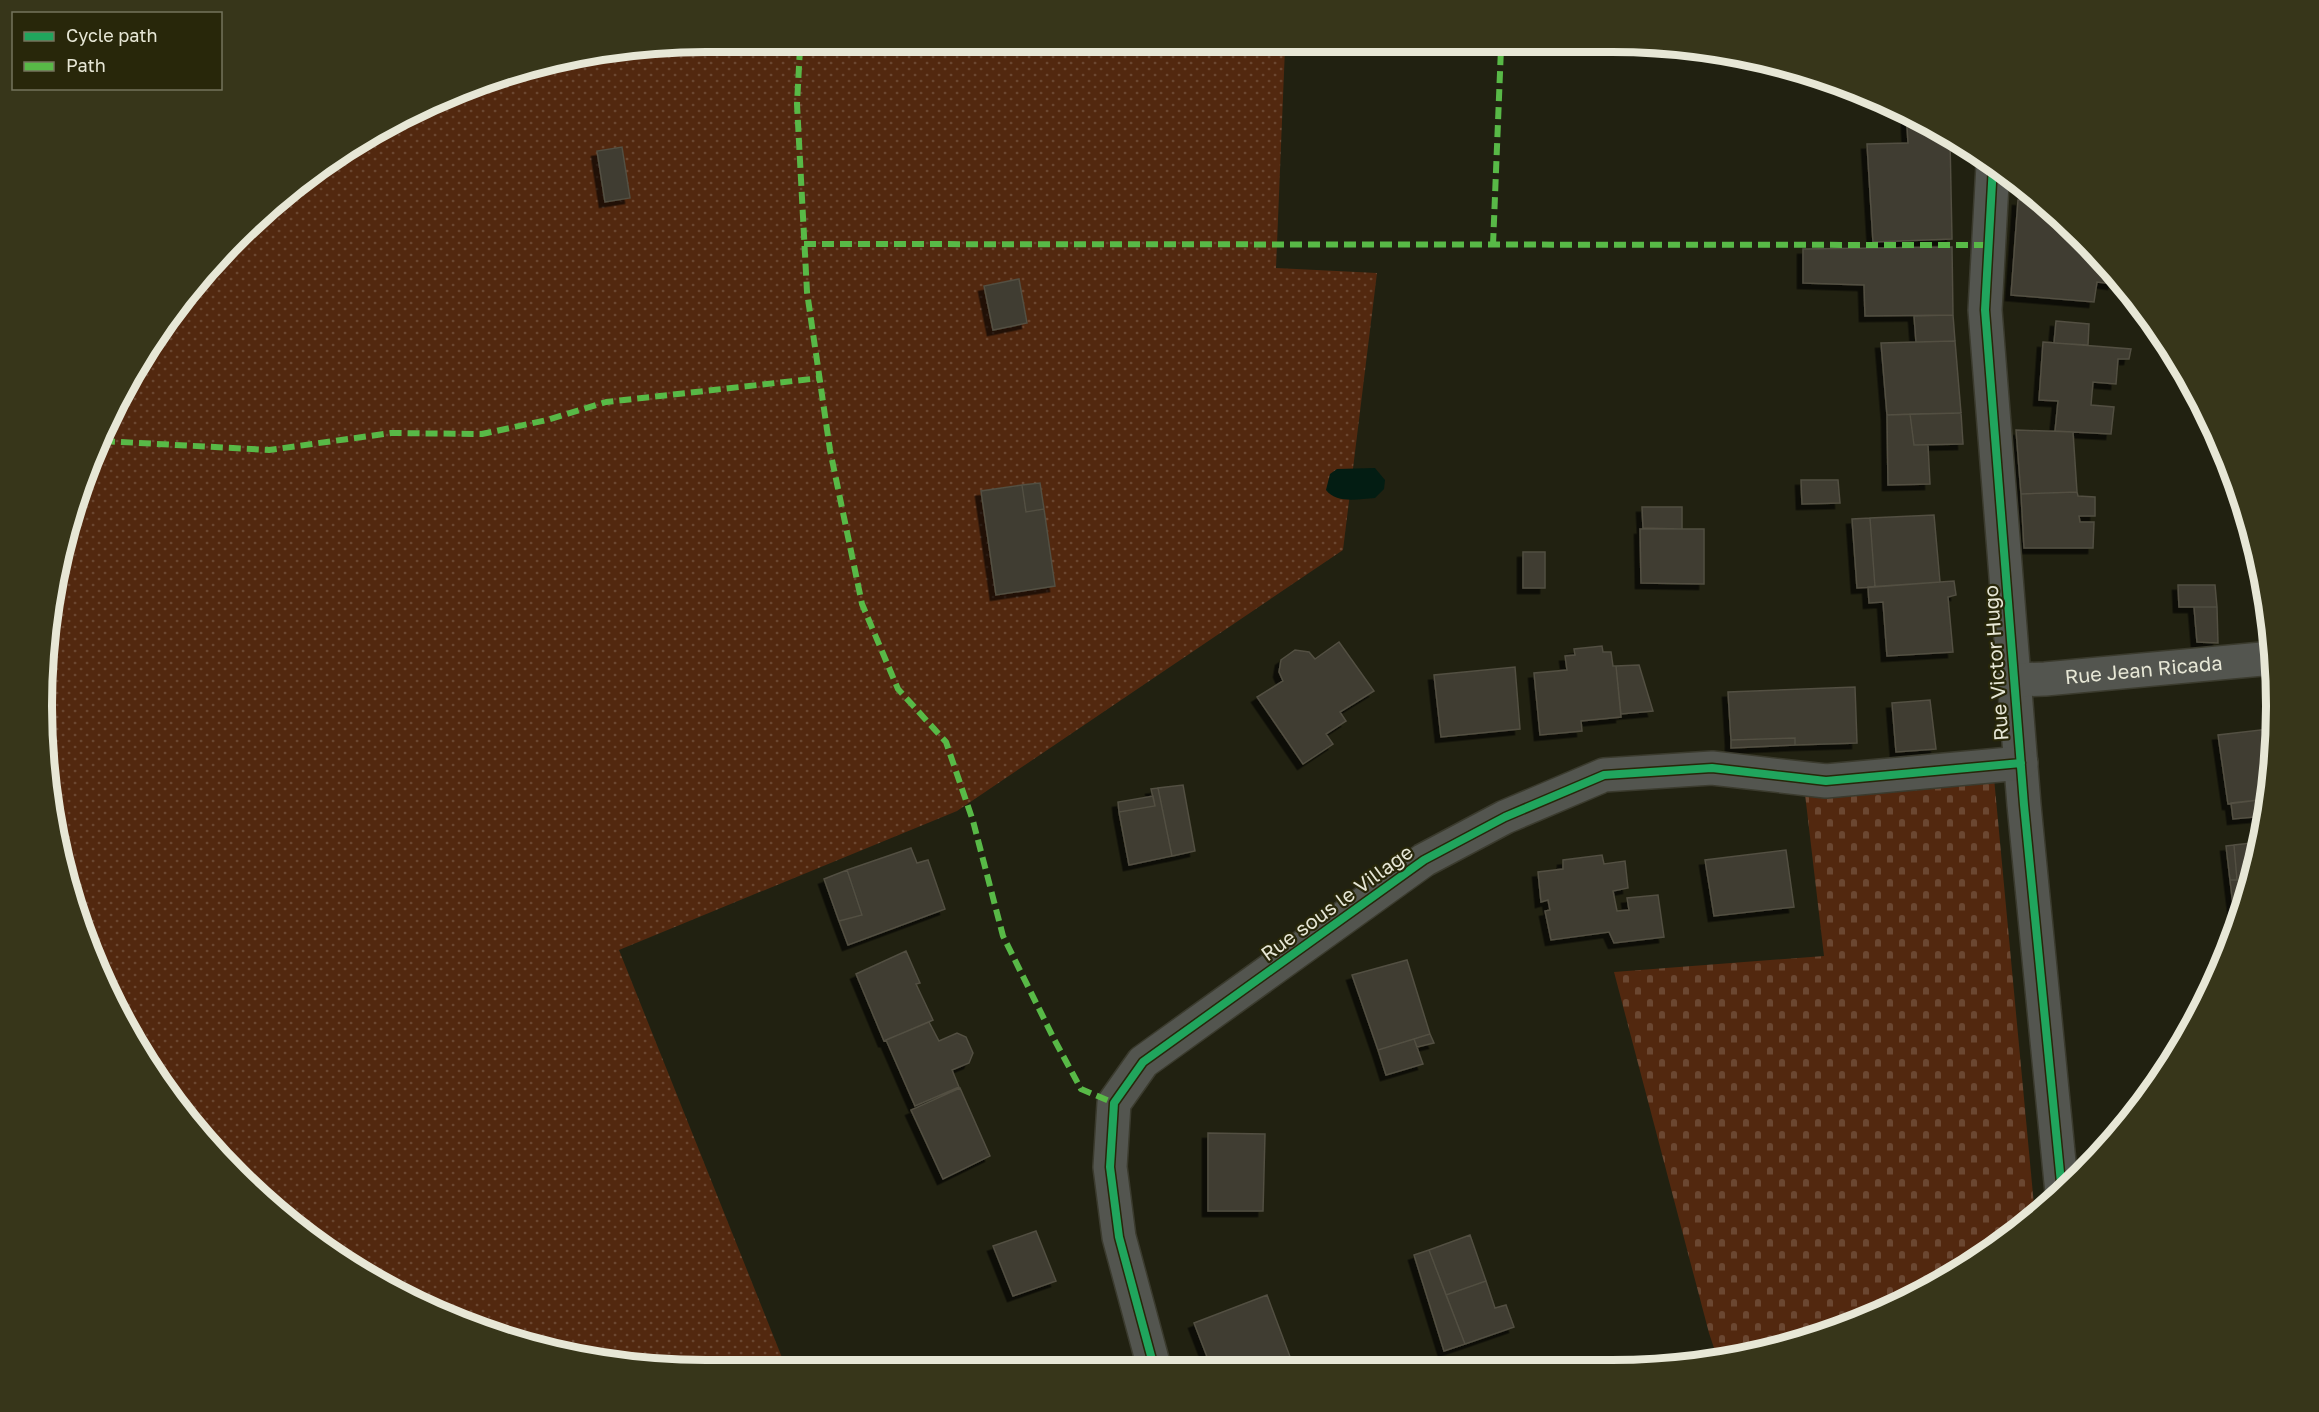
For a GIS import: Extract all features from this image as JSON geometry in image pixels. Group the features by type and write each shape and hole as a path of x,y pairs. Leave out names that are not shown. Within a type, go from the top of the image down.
{"street":[{"name":"Rue Victor Hugo","path":"1992,175 1985,310 2021,763 2061,1181"},
{"name":"Rue Jean Ricada","path":"2014,680 2265,659"},
{"name":"Rue sous le Village","path":"1152,1360 1119,1237 1110,1167 1113,1103 1143,1062 1424,860 1505,817 1604,776 1712,768 1826,781 2021,763"}],"green space":[{"path":"706,52 1285,52 1276,268 1377,273 1343,550 957,811 619,950 783,1360 663,1358 579,1347 496,1325 417,1292 343,1249 275,1197 215,1137 163,1069 120,995 87,916 65,833 58,791 52,706 58,621 65,579 87,496 102,456 140,379 188,308 244,244 275,215 308,188 379,140 456,102 496,87 579,65 621,58"},
{"path":"1994,778 2034,1205 1976,1249 1940,1272 1863,1310 1782,1337 1715,1351 1614,972 1824,956 1805,794"}],"shaded area":[{"path":"1375,468 1385,480 1384,489 1375,498 1342,499 1326,490 1330,474 1337,469"}],"building":[{"path":"1907,126 1913,126 1950,146 1952,239 1873,242 1867,144 1908,143"},
{"path":"622,147 630,198 605,202 597,151"},
{"path":"2018,200 2027,201 2044,215 2075,244 2111,284 2097,282 2094,302 2011,295"},
{"path":"1952,247 1953,315 1865,316 1864,285 1803,283 1803,249"},
{"path":"1019,279 1027,323 993,330 984,286"},
{"path":"1953,315 1955,341 1916,342 1914,316"},
{"path":"2056,321 2089,324 2088,345 2054,343"},
{"path":"1955,341 1961,413 1887,415 1881,343"},
{"path":"2043,342 2131,349 2129,359 2118,359 2116,384 2093,382 2091,405 2114,407 2111,434 2055,431 2058,401 2039,400"},
{"path":"1961,413 1963,444 1914,445 1910,414"},
{"path":"1910,414 1914,445 1928,445 1930,484 1888,485 1887,415"},
{"path":"2016,430 2073,432 2077,492 2021,494"},
{"path":"1801,480 1838,480 1840,503 1802,504"},
{"path":"1040,483 1044,509 1026,512 1022,485"},
{"path":"1022,485 1026,512 1044,509 1055,586 996,595 981,491"},
{"path":"2077,492 2078,496 2095,497 2095,516 2079,516 2080,522 2094,522 2093,548 2024,548 2021,494"},
{"path":"1642,507 1682,507 1682,529 1643,528"},
{"path":"1934,515 1940,582 1875,587 1870,518"},
{"path":"1870,518 1875,587 1857,588 1852,519"},
{"path":"1640,529 1704,529 1704,584 1641,583"},
{"path":"1523,552 1545,552 1545,588 1523,588"},
{"path":"1954,581 1956,595 1948,597 1953,652 1887,656 1883,602 1869,603 1868,587"},
{"path":"2178,585 2215,585 2217,607 2179,607"},
{"path":"2194,607 2217,607 2218,643 2197,642"},
{"path":"1339,642 1374,691 1340,712 1346,721 1326,734 1333,744 1303,764 1257,697 1283,681 1279,672 1281,660 1295,650 1309,652 1315,659"},
{"path":"1602,646 1603,652 1611,652 1613,666 1616,666 1621,717 1581,721 1582,731 1540,735 1534,673 1567,670 1565,656 1575,655 1574,649"},
{"path":"1639,665 1653,711 1621,714 1616,666"},
{"path":"1515,667 1520,729 1441,737 1434,675"},
{"path":"1855,687 1857,743 1795,745 1795,738 1731,740 1728,692"},
{"path":"1930,700 1936,749 1896,752 1892,703"},
{"path":"2265,729 2260,800 2228,804 2218,735"},
{"path":"1795,738 1795,745 1731,748 1731,740"},
{"path":"1183,785 1195,851 1172,856 1158,788"},
{"path":"1158,788 1172,856 1129,865 1119,812 1155,806 1151,789"},
{"path":"1153,796 1155,806 1119,812 1118,802"},
{"path":"2260,800 2257,817 2233,819 2231,803"},
{"path":"2252,843 2234,910 2230,880 2237,880 2234,845"},
{"path":"2234,845 2237,880 2230,880 2226,846"},
{"path":"911,848 917,863 928,860 945,909 848,945 839,921 862,915 847,870"},
{"path":"1786,850 1794,907 1714,916 1705,860"},
{"path":"1602,855 1604,864 1625,861 1628,888 1613,891 1617,911 1629,910 1627,898 1658,895 1664,937 1614,943 1609,932 1551,940 1545,911 1550,910 1548,900 1541,902 1538,872 1563,869 1563,860"},
{"path":"847,870 862,915 839,921 824,879"},
{"path":"906,951 920,983 916,984 933,1020 884,1041 856,974"},
{"path":"1407,960 1430,1034 1378,1050 1352,975"},
{"path":"929,1022 939,1041 957,1033 966,1037 973,1053 969,1063 952,1070 959,1087 915,1106 886,1040"},
{"path":"1430,1034 1434,1043 1417,1047 1414,1039"},
{"path":"1414,1039 1423,1064 1386,1075 1378,1050"},
{"path":"960,1088 990,1156 943,1179 911,1110"},
{"path":"1208,1133 1265,1134 1263,1211 1208,1211"},
{"path":"1036,1231 1056,1281 1013,1296 993,1246"},
{"path":"1470,1235 1486,1281 1446,1295 1429,1250"},
{"path":"1429,1250 1465,1344 1444,1351 1414,1255"},
{"path":"1486,1281 1495,1308 1506,1305 1514,1327 1465,1344 1446,1295"},
{"path":"1267,1295 1291,1360 1208,1360 1194,1323"}],"marked path":[{"path":"800,52 797,104 807,292 830,450 862,604 898,689 946,742 973,821 1003,936 1054,1039 1081,1089 1114,1103"},
{"path":"1493,245 1501,52"},
{"path":"804,244 1989,245"},
{"path":"109,441 269,450 391,433 482,434 547,420 606,402 820,378"}],"cycle path":[{"path":"1992,175 1985,310 2024,805 2061,1181"},
{"path":"1152,1360 1119,1237 1110,1167 1114,1103 1143,1062 1424,860 1505,817 1604,775 1712,768 1826,781 2021,763"}]}
